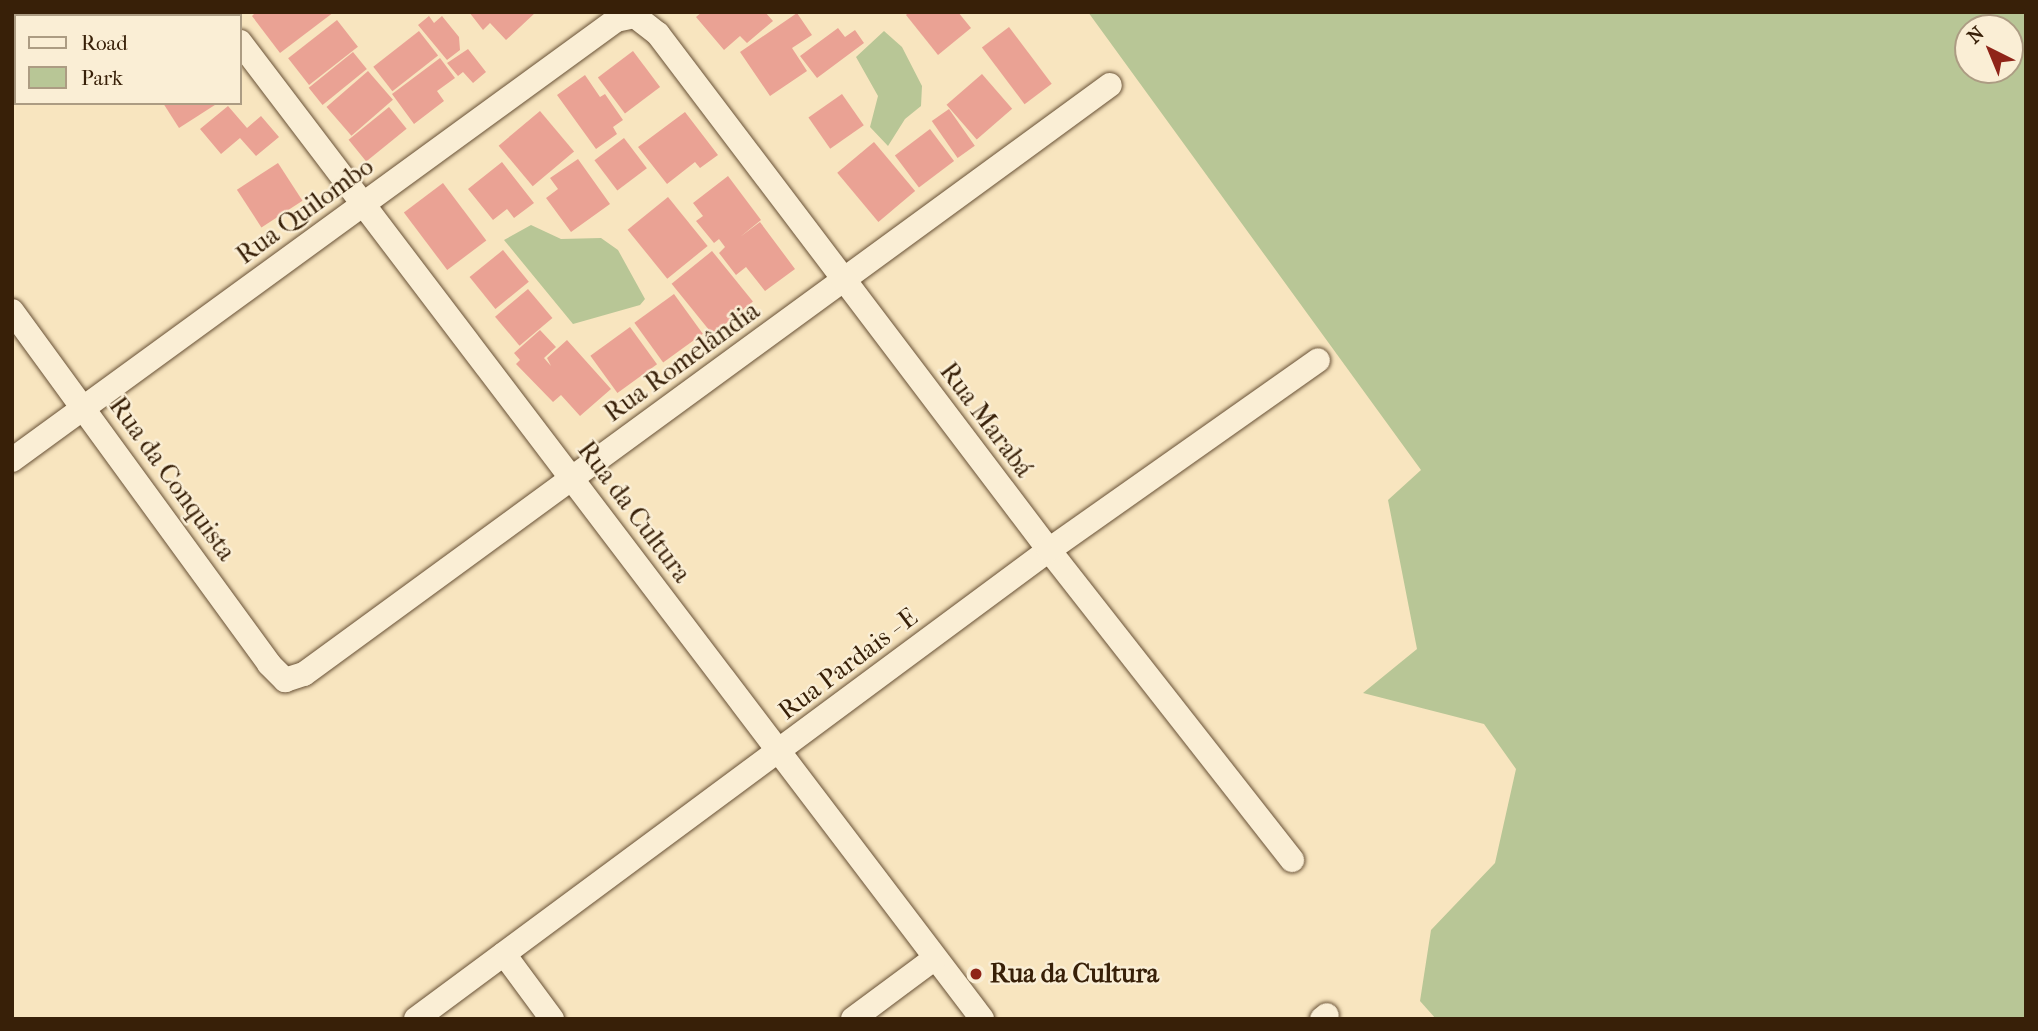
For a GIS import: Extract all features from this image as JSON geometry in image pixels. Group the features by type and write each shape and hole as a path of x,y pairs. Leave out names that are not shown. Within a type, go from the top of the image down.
{"street":[{"name":"Rua Quilombo","path":"12,460 616,20 635,16"},
{"name":"Rua Marabá","path":"635,16 658,34 1049,551 1292,860"},
{"name":"Rua da Cultura","path":"242,45 982,1019"},
{"name":"Rua Romelândia","path":"285,680 304,674 1110,85"},
{"name":"Rua da Conquista","path":"12,311 269,663 285,680"},
{"name":"Rua Pardais - E","path":"416,1019 1049,551 1318,360"},
{"path":"504,954 552,1019"},
{"path":"853,1019 935,958"}],"green space":[{"path":"1088,12 2026,12 2026,1019 1436,1019 1420,1001 1431,930 1495,863 1516,769 1484,724 1363,693 1417,649 1388,500 1421,470"},
{"path":"884,31 902,47 922,86 921,106 905,119 888,146 870,127 878,96 856,57"},
{"path":"531,225 561,239 601,238 618,250 645,299 640,305 573,324 504,240"}],"building":[{"path":"88,12 152,12 152,14"},
{"path":"256,12 334,12 280,53 252,16"},
{"path":"469,12 536,12 506,40 490,23 483,30"},
{"path":"702,12 765,12 773,21 747,43 740,36 724,50 696,17"},
{"path":"909,12 958,12 971,28 938,55 906,15"},
{"path":"797,13 812,35 792,48 807,71 770,96 740,52"},
{"path":"429,16 434,23 442,16 459,37 460,50 447,60 418,25"},
{"path":"337,20 358,47 309,85 288,58"},
{"path":"1009,27 1052,84 1025,104 982,47"},
{"path":"838,28 845,37 855,30 864,43 817,78 800,56"},
{"path":"419,31 438,55 392,91 373,67"},
{"path":"468,49 486,72 473,83 463,72 458,76 447,63"},
{"path":"633,51 660,87 625,113 598,77"},
{"path":"353,52 367,69 323,105 309,88"},
{"path":"440,58 455,78 437,91 444,101 414,124 392,94"},
{"path":"368,71 393,100 351,136 326,107"},
{"path":"982,74 1012,109 977,140 947,105"},
{"path":"585,75 600,97 605,94 623,120 613,127 617,134 596,149 557,95"},
{"path":"842,94 864,125 830,149 808,118"},
{"path":"164,105 215,105 179,128"},
{"path":"228,106 247,128 261,116 279,137 256,156 240,138 221,154 200,129"},
{"path":"389,107 407,129 366,161 349,140"},
{"path":"949,109 975,146 958,158 932,121"},
{"path":"540,111 574,152 533,186 499,146"},
{"path":"685,112 718,155 700,168 695,162 667,184 638,147"},
{"path":"930,129 954,161 919,187 895,155"},
{"path":"624,138 647,168 617,191 594,160"},
{"path":"874,142 915,191 878,222 837,173"},
{"path":"578,159 610,204 571,232 546,198 558,189 550,178"},
{"path":"502,162 534,203 514,218 507,209 493,220 468,189"},
{"path":"278,163 303,201 261,227 237,190"},
{"path":"728,176 761,220 740,237 760,222 795,269 765,291 746,267 736,275 719,253 725,247 719,239 714,243 696,221 703,216 693,203"},
{"path":"443,183 486,241 447,270 404,212"},
{"path":"668,197 708,246 667,279 628,230"},
{"path":"503,250 529,282 495,309 470,277"},
{"path":"712,251 753,302 712,334 672,284"},
{"path":"528,289 552,318 519,346 495,317"},
{"path":"674,294 703,334 663,362 634,323"},
{"path":"630,327 657,364 617,393 590,356"},
{"path":"540,330 556,347 544,358 551,366 547,358 567,340 611,389 580,416 561,395 553,402 516,364 520,360 514,353"}],"place":[{"name":"Rua da Cultura","path":"976,974"}]}
